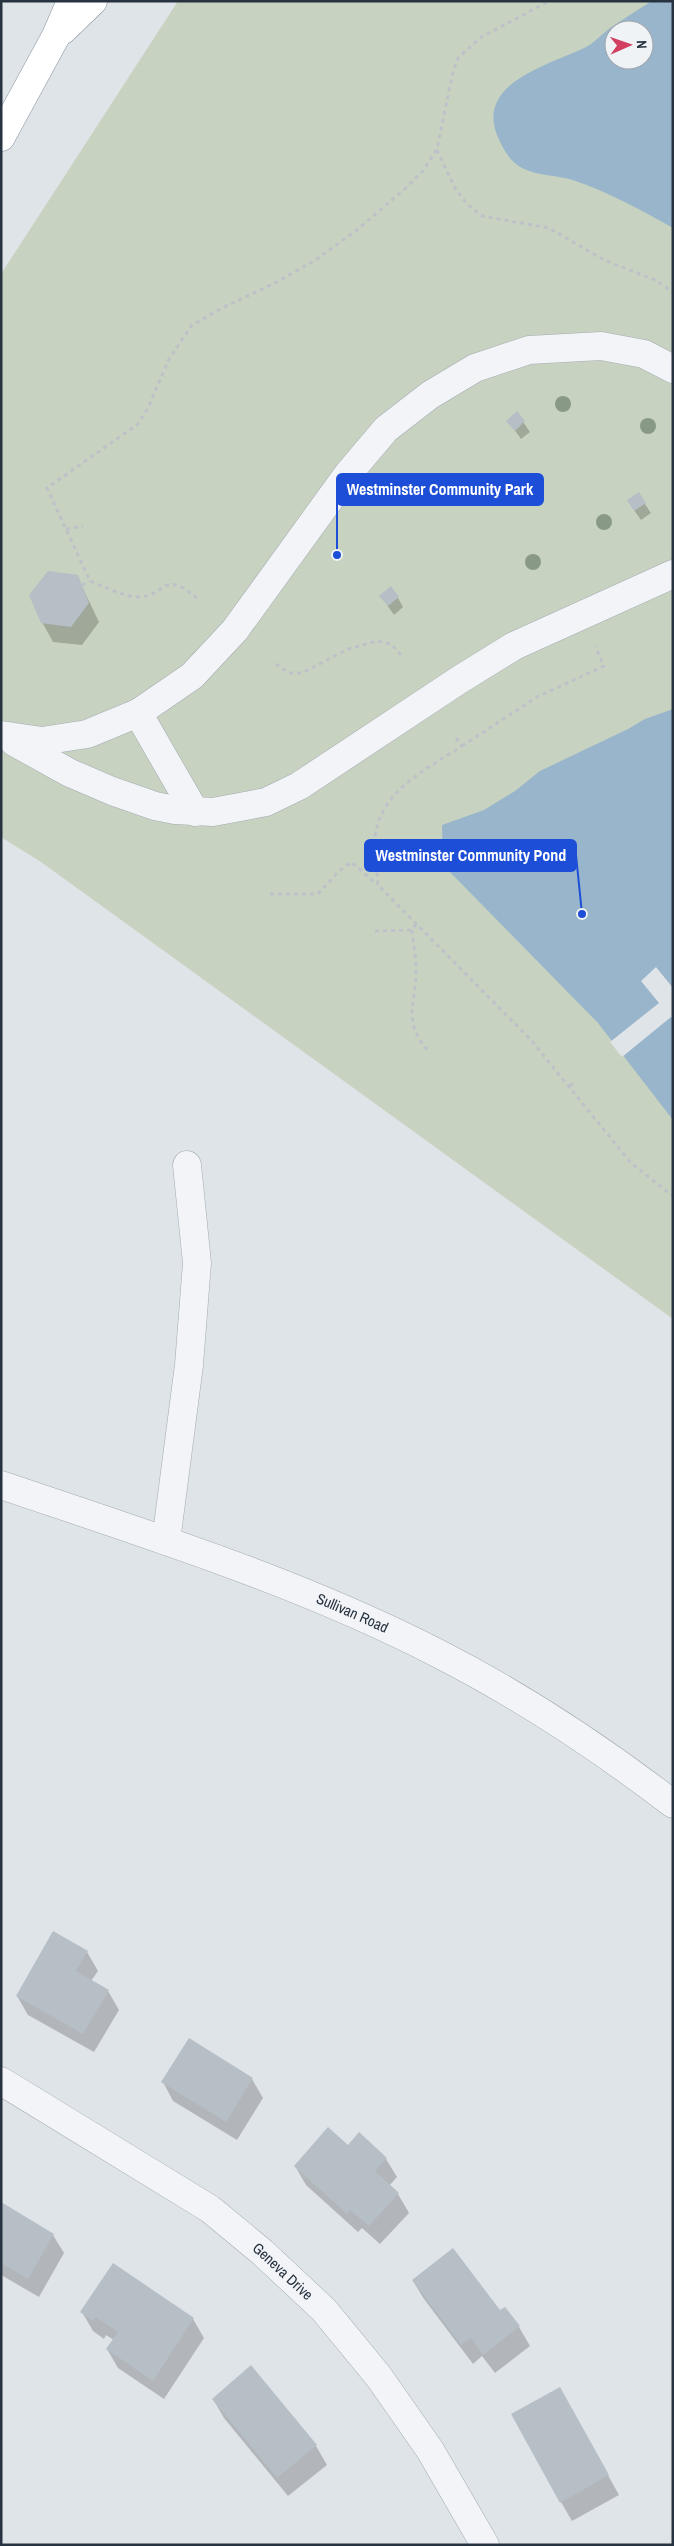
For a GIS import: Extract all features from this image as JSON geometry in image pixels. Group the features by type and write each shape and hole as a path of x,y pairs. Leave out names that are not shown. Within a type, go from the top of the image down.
{"highway":[{"path":"1,137 56,36 72,1"},
{"path":"56,36 94,1"}],"street":[{"path":"1,735 42,741 66,738 95,731 138,713 192,676 235,630 367,450 386,429 430,395 475,368 499,358 529,350 601,346 626,349 644,354 673,369"},
{"path":"1,735 70,773 112,791 155,806 195,812 231,810 266,802 299,786 486,662 542,631 673,574"},
{"path":"138,713 195,812"},
{"path":"166,1541 187,1384 197,1263 187,1165"},
{"name":"Sullivan Road","path":"1,1484 166,1541 310,1596 441,1654 496,1684 566,1727 673,1804"},
{"name":"Geneva Drive","path":"1,2081 210,2209 262,2252 324,2310 379,2377 430,2450 485,2545"}],"path":[{"path":"90,581 47,488 138,424 148,408 169,359 192,325 222,308 275,284 317,259 397,196 423,170 437,150 452,72 458,58 480,38 549,1"},
{"path":"437,150 455,188 467,204 482,216 496,220 544,226 604,260 655,280 673,292"},
{"path":"66,529 83,526"},
{"path":"82,585 90,581 136,597 146,596 166,585 176,585 197,598"},
{"path":"378,885 375,839 380,817 387,804 415,777 537,697 604,666 592,639"},
{"path":"276,664 289,673 302,673 348,649 377,641 391,644 401,655"},
{"path":"456,738 462,746"},
{"path":"270,894 318,894 350,862 378,885 491,997 570,1086 631,1163 673,1196"},
{"path":"417,923 412,930 416,970 411,1006 416,1034 430,1053"},
{"path":"375,931 412,930"},
{"path":"570,1086 576,1081"}],"green space":[{"path":"178,1 673,1 673,1319 41,862 1,837 1,274"}],"water":[{"path":"652,1 673,1 673,228 599,190 567,178 534,173 522,168 513,162 497,135 493,117 497,101 507,88 537,68 589,45 604,33 604,70 654,70 654,20 622,20"},
{"path":"673,709 673,1120 598,1023 443,865 442,825 484,810 515,791 540,771 645,719"}],"pier":[{"path":"656,967 673,988 673,1019 671,1017 622,1057 610,1042 659,1003 641,981"}],"building":[{"path":"517,411 525,421 515,431 506,421"},
{"path":"639,492 646,503 634,511 627,500"},
{"path":"48,571 78,575 89,603 71,627 41,623 29,595"},
{"path":"391,586 399,597 388,606 379,596"},
{"path":"53,1931 88,1951 76,1971 109,1990 83,2034 16,1996"},
{"path":"189,2038 253,2078 226,2122 161,2082"},
{"path":"328,2127 348,2145 359,2132 387,2158 375,2171 399,2193 369,2226 350,2210 347,2214 294,2166"},
{"path":"1,2202 54,2234 28,2279 1,2263"},
{"path":"453,2248 500,2310 505,2307 520,2326 483,2355 471,2338 461,2345 412,2280"},
{"path":"113,2263 194,2318 153,2381 106,2349 118,2332 95,2317 93,2321 80,2312"},
{"path":"251,2365 317,2445 277,2478 212,2399"},
{"path":"560,2387 609,2475 560,2503 511,2414"}],"place":[{"name":"Westminster Community Park","path":"337,555"},
{"name":"Westminster Community Pond","path":"582,914"}]}
